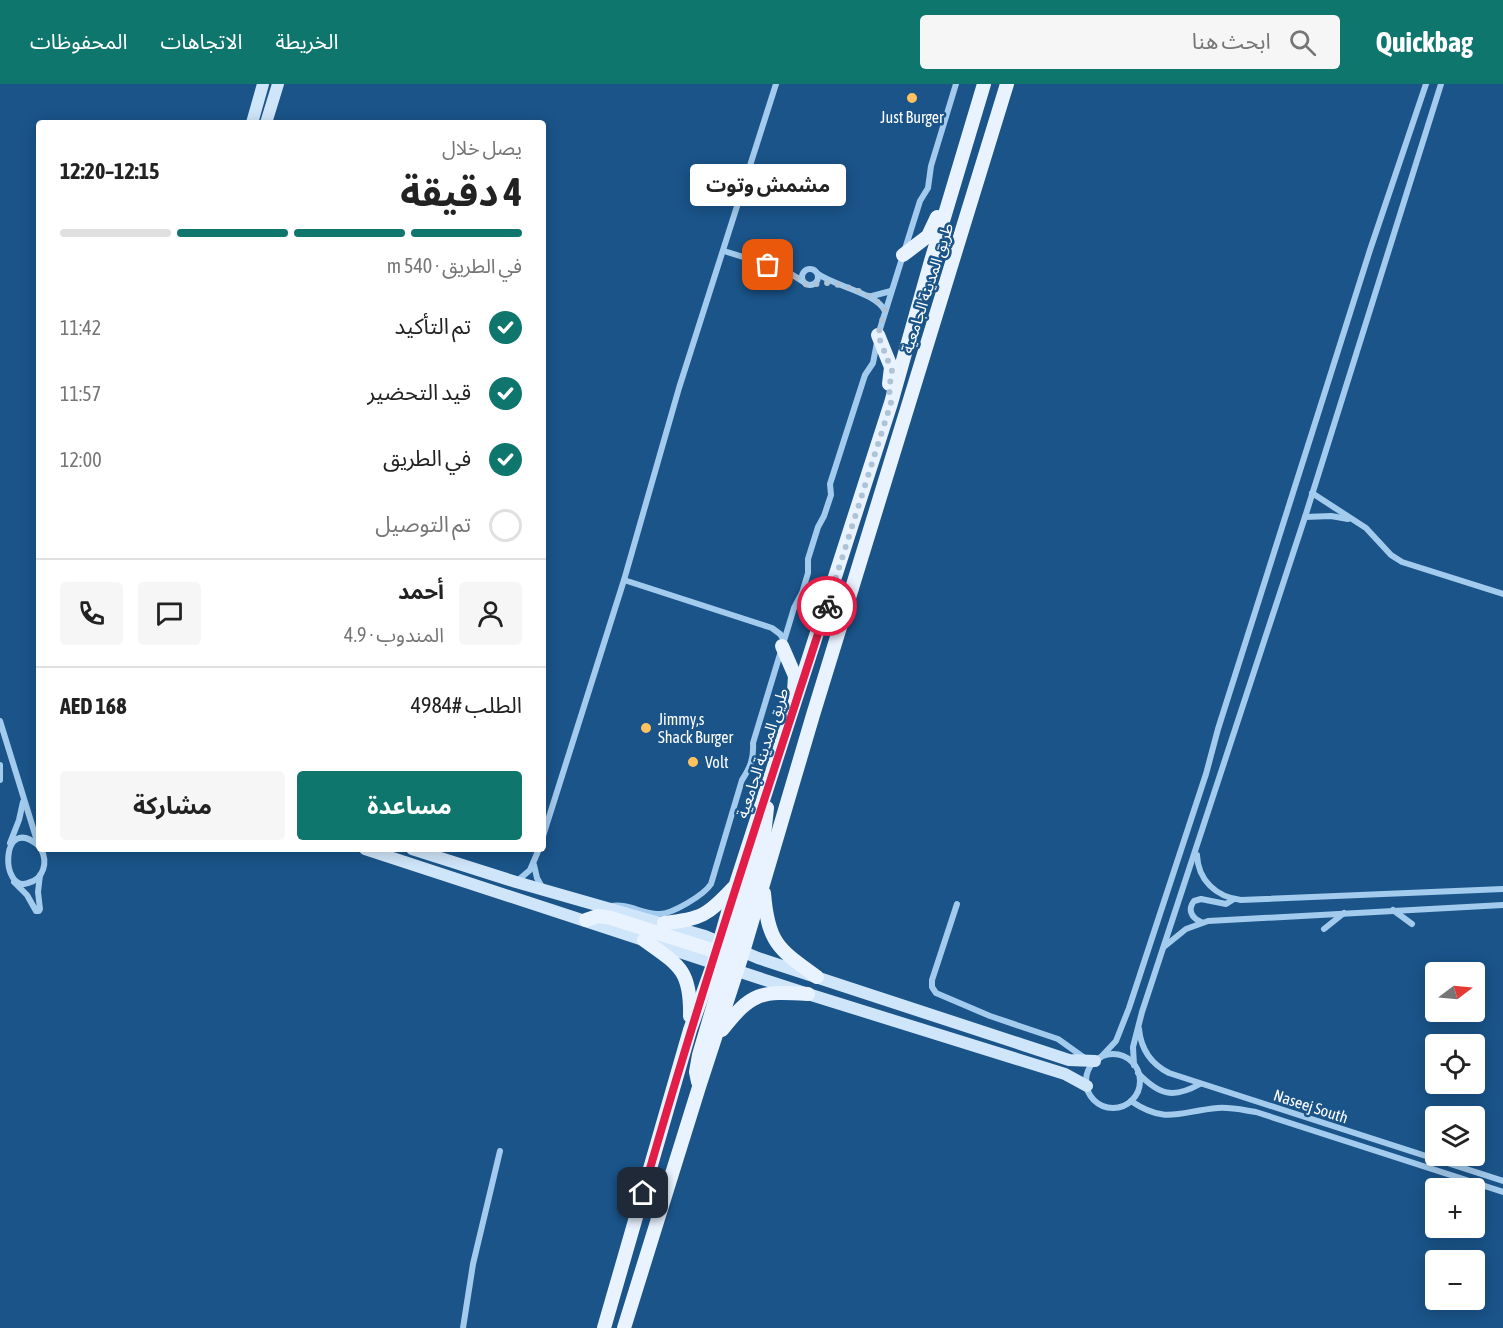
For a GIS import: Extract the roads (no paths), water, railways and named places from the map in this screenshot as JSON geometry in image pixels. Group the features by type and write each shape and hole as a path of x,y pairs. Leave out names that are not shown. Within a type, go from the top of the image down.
{"main road":[{"path":"253,120 263,84"},
{"path":"267,120 278,84"},
{"name":"طريق المدينة الجامعية","path":"624,1328 716,1037 736,884 891,403 984,84"},
{"name":"طريق المدينة الجامعية","path":"604,1328 690,1030 764,884 813,715 1007,84"},
{"path":"903,255 928,236 939,213 950,202"},
{"path":"878,335 892,371 889,389 891,403"},
{"path":"783,643 795,676 794,708"},
{"path":"699,1087 696,1072 699,1055 764,836 767,817 766,795"},
{"path":"374,852 644,940 727,955 817,977 1069,1060 1094,1060"},
{"path":"421,852 516,882 664,923 808,994 1065,1074 1087,1086"},
{"path":"664,923 688,921 702,916 714,909 736,884"},
{"path":"764,884 767,923 774,940 784,953 817,977"},
{"path":"585,920 598,916 611,918 727,955"},
{"path":"644,940 674,963 687,979 691,998 690,1030"},
{"path":"716,1037 738,1010 753,998 772,993 808,994"}],"street":[{"path":"546,827 624,580 679,387 776,84"},
{"path":"609,907 620,905 662,914 698,897 711,885 742,780 750,766 753,743 795,604 802,593 808,573 808,559 819,524 828,506 831,495 830,484 864,378 873,363 878,335 920,201 928,188 931,166 956,84"},
{"path":"1138,1073 1137,1091 1131,1101 1121,1106 1105,1106 1091,1096 1087,1086 1089,1070 1094,1060 1112,1046 1119,1035 1206,774 1218,729 1370,250 1426,84"},
{"path":"1134,1065 1133,1047 1138,1025 1305,517 1441,84"},
{"path":"724,251 785,270 810,286 816,283 837,285"},
{"path":"785,270 812,269 837,285 869,296 879,302 885,311"},
{"path":"802,281 802,275 806,270"},
{"path":"816,283 818,274"},
{"path":"869,296 891,291"},
{"path":"1312,493 1355,520 1402,562 1503,594"},
{"path":"1305,517 1331,516 1355,520"},
{"path":"624,580 767,626 778,632 783,643"},
{"path":"767,626 777,626 790,621"},
{"path":"0,721 36,835"},
{"path":"0,765 0,780"},
{"path":"1206,774 1220,779"},
{"path":"0,859 19,820 23,796"},
{"path":"9,843 22,838 36,844"},
{"path":"1196,850 1199,868 1206,882 1216,892 1234,900 1503,889"},
{"path":"2,868 39,911 40,875 45,862 42,852"},
{"path":"516,882 534,865 538,852"},
{"path":"534,865 543,889"},
{"path":"1,879 28,883 40,875"},
{"path":"1201,922 1191,914 1190,907 1194,901 1201,899 1226,904 1234,900"},
{"path":"957,904 932,980 932,987 936,993 990,1016 1058,1039 1094,1060 1116,1054 1126,1058 1152,1087 1167,1093 1183,1092 1200,1084"},
{"path":"1163,949 1181,932 1201,922 1503,904"},
{"path":"1393,910 1412,924"},
{"path":"1324,929 1345,912"},
{"name":"Naseej South","path":"1138,1025 1141,1043 1146,1054 1154,1063 1169,1073 1503,1181"},
{"path":"1131,1101 1144,1110 1160,1115 1221,1108 1256,1112 1503,1192"},
{"path":"463,1328 473,1264 500,1151"}],"place":[{"name":"Just Burger","path":"912,98"},
{"name":"مشمش وتوت","path":"768,265"},
{"name":"Jimmy,s Shack Burger","path":"646,728"},
{"name":"Volt","path":"693,762"}]}
